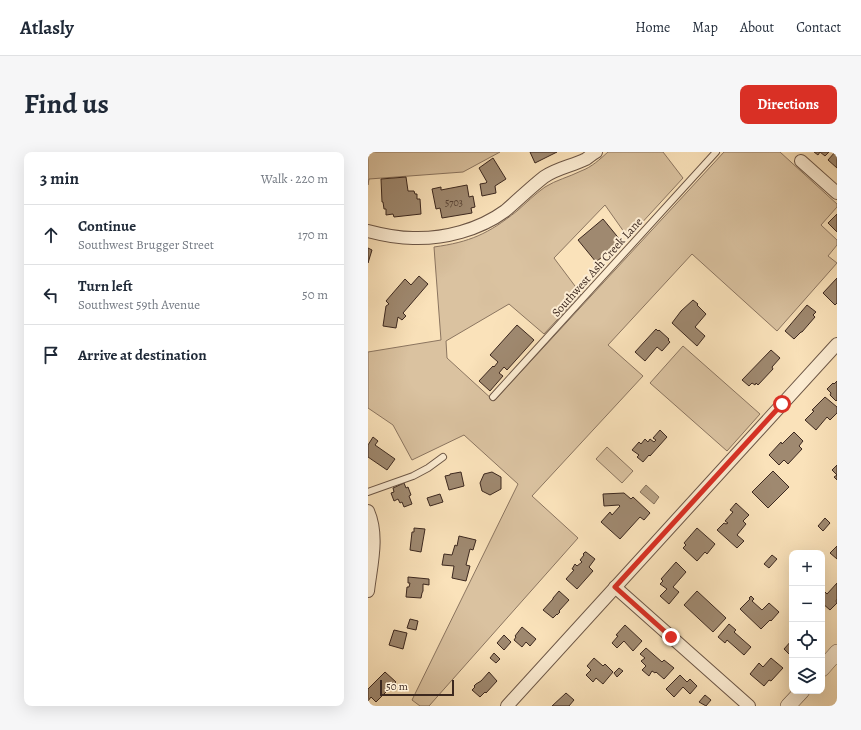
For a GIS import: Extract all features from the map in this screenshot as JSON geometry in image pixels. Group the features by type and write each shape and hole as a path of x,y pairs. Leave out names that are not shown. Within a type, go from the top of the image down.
{"street":[{"path":"368,231 393,237 413,238 447,235 475,228 504,212 545,177 555,171 586,159 596,152"},
{"path":"801,161 837,192"},
{"path":"507,706 837,344"},
{"path":"368,511 373,528 373,557 368,591"},
{"path":"615,587 749,706"},
{"path":"825,666 837,652"},
{"path":"788,706 799,694"}],"lane":[{"name":"Southwest Ash Creek Lane","path":"493,397 716,152"},
{"path":"368,492 413,476 444,457"}],"shaded area":[{"path":"368,152 500,152 463,172 369,179 368,185"},
{"path":"608,152 663,152 683,178 638,227 629,239 605,205 554,258 581,294 544,334 509,304 446,341 447,358 494,401 724,152 780,152 837,204 837,207 821,225 837,240 837,245 828,256 837,263 777,331 692,254 608,345 643,376 532,496 578,538 429,706 420,706 412,700 518,484 464,435 412,460 393,425 368,408 368,352 441,340 434,247 447,245 478,236 497,226 545,187 589,167"},
{"path":"683,346 760,414 727,451 650,383"},
{"path":"607,447 633,471 622,483 596,459"},
{"path":"646,485 659,497 654,504 640,492"}],"building":[{"path":"530,152 557,152 535,163"},
{"path":"820,152 829,152 825,156"},
{"path":"835,152 837,152 837,168 828,160"},
{"path":"493,158 506,179 495,186 496,193 482,196 480,184 487,182 479,168"},
{"path":"406,177 408,191 414,191 415,194 417,194 417,199 420,199 421,214 394,217 393,214 386,215 386,209 384,209 382,202 381,179"},
{"path":"467,185 469,197 473,196 475,207 471,208 472,213 442,218 440,208 436,209 432,189 441,187 441,190"},
{"path":"837,214 837,232 828,223"},
{"path":"603,219 621,241 596,262 578,240"},
{"path":"368,248 372,250 368,263"},
{"path":"419,276 428,284 403,313 406,316 402,320 398,317 396,328 383,326 386,306 389,304 386,301 405,279 411,285"},
{"path":"837,278 837,303 835,305 823,293"},
{"path":"693,300 706,314 695,327 705,336 697,346 672,323 681,311"},
{"path":"807,305 816,312 813,315 815,317 794,339 785,331"},
{"path":"517,325 534,340 507,370 504,367 499,373 503,376 490,391 479,381 498,362 490,355"},
{"path":"656,329 669,339 668,340 670,342 662,351 657,347 645,361 635,352"},
{"path":"771,350 780,358 772,367 773,369 758,385 756,383 755,385 752,383 749,386 742,380"},
{"path":"837,381 837,400 836,401 827,389"},
{"path":"825,397 837,407 837,413 830,420 827,417 816,430 805,420 814,411 812,410"},
{"path":"660,430 667,437 643,462 637,457 639,455 632,450 639,442 641,444 645,439 648,442 650,439 654,442 656,440 653,438"},
{"path":"794,432 803,441 799,446 802,449 788,464 784,460 779,465 769,455 781,442 782,444"},
{"path":"373,437 378,441 375,445 395,459 387,470 368,457 368,445"},
{"path":"837,465 837,475 832,470"},
{"path":"773,471 789,487 768,508 752,492"},
{"path":"461,472 464,486 449,490 445,476"},
{"path":"492,472 501,477 501,489 490,495 482,491 480,483 484,474"},
{"path":"404,483 406,488 408,487 412,504 404,507 402,502 400,503 398,499 394,501 391,493 394,492 393,488"},
{"path":"624,493 631,499 633,497 650,513 644,520 640,517 620,539 601,522 610,512 612,515 620,506 604,506 603,494"},
{"path":"440,494 443,502 430,506 427,498"},
{"path":"736,503 749,515 743,521 746,524 737,535 744,541 737,548 717,530 724,523 728,523 725,521 733,512 730,510"},
{"path":"825,518 830,523 823,531 818,526"},
{"path":"414,528 425,529 421,552 410,550 412,532 414,532"},
{"path":"697,528 715,544 707,554 705,552 697,561 683,548 686,545 684,543"},
{"path":"459,536 476,540 473,550 470,549 466,565 470,566 466,581 452,578 454,566 442,565 444,554 452,555 455,545 457,546"},
{"path":"837,546 837,559 830,553"},
{"path":"585,552 595,559 589,567 593,571 577,589 566,579 574,570 572,569 575,564 577,566 582,562 580,560"},
{"path":"772,555 777,559 769,568 764,564"},
{"path":"676,562 686,572 673,587 679,592 669,604 660,596 667,589 660,584 663,581 661,579"},
{"path":"408,577 429,579 429,585 423,584 421,598 406,597 407,587 409,587 410,583 408,583"},
{"path":"837,583 837,603 830,610 825,606 825,592 827,594"},
{"path":"559,591 569,600 559,611 560,612 553,618 543,610"},
{"path":"697,591 726,618 713,632 684,605"},
{"path":"751,596 754,599 752,601 762,610 769,603 779,612 761,629 740,609"},
{"path":"410,619 418,621 416,630 407,628"},
{"path":"729,624 736,630 734,632 751,647 744,655 727,640 725,643 718,637"},
{"path":"625,625 642,641 633,651 624,641 617,648 612,643 618,636 616,635"},
{"path":"522,627 536,639 530,646 526,642 522,647 514,640 516,637 515,636"},
{"path":"394,630 407,633 403,649 389,645"},
{"path":"504,635 511,642 504,650 497,643"},
{"path":"789,643 789,654 784,649"},
{"path":"646,648 662,662 664,660 674,668 664,679 656,672 655,673 652,671 649,676 642,670 646,666 641,661 645,658 640,654"},
{"path":"494,653 500,659 496,663 490,658"},
{"path":"594,658 603,666 605,664 613,672 603,684 596,678 593,682 586,675 591,670 587,666"},
{"path":"771,658 783,668 764,686 750,674 759,663 763,667"},
{"path":"619,668 623,671 617,677 614,673"},
{"path":"385,672 396,682 376,702 371,697 368,701 368,689"},
{"path":"489,672 497,681 480,697 472,690 475,687 474,686"},
{"path":"680,675 687,682 690,679 697,686 690,694 683,687 674,697 666,689"},
{"path":"566,693 574,700 569,706 552,706"},
{"path":"705,695 711,700 706,706 699,702"}],"route":[{"path":"671,637 615,587 782,404"}]}
